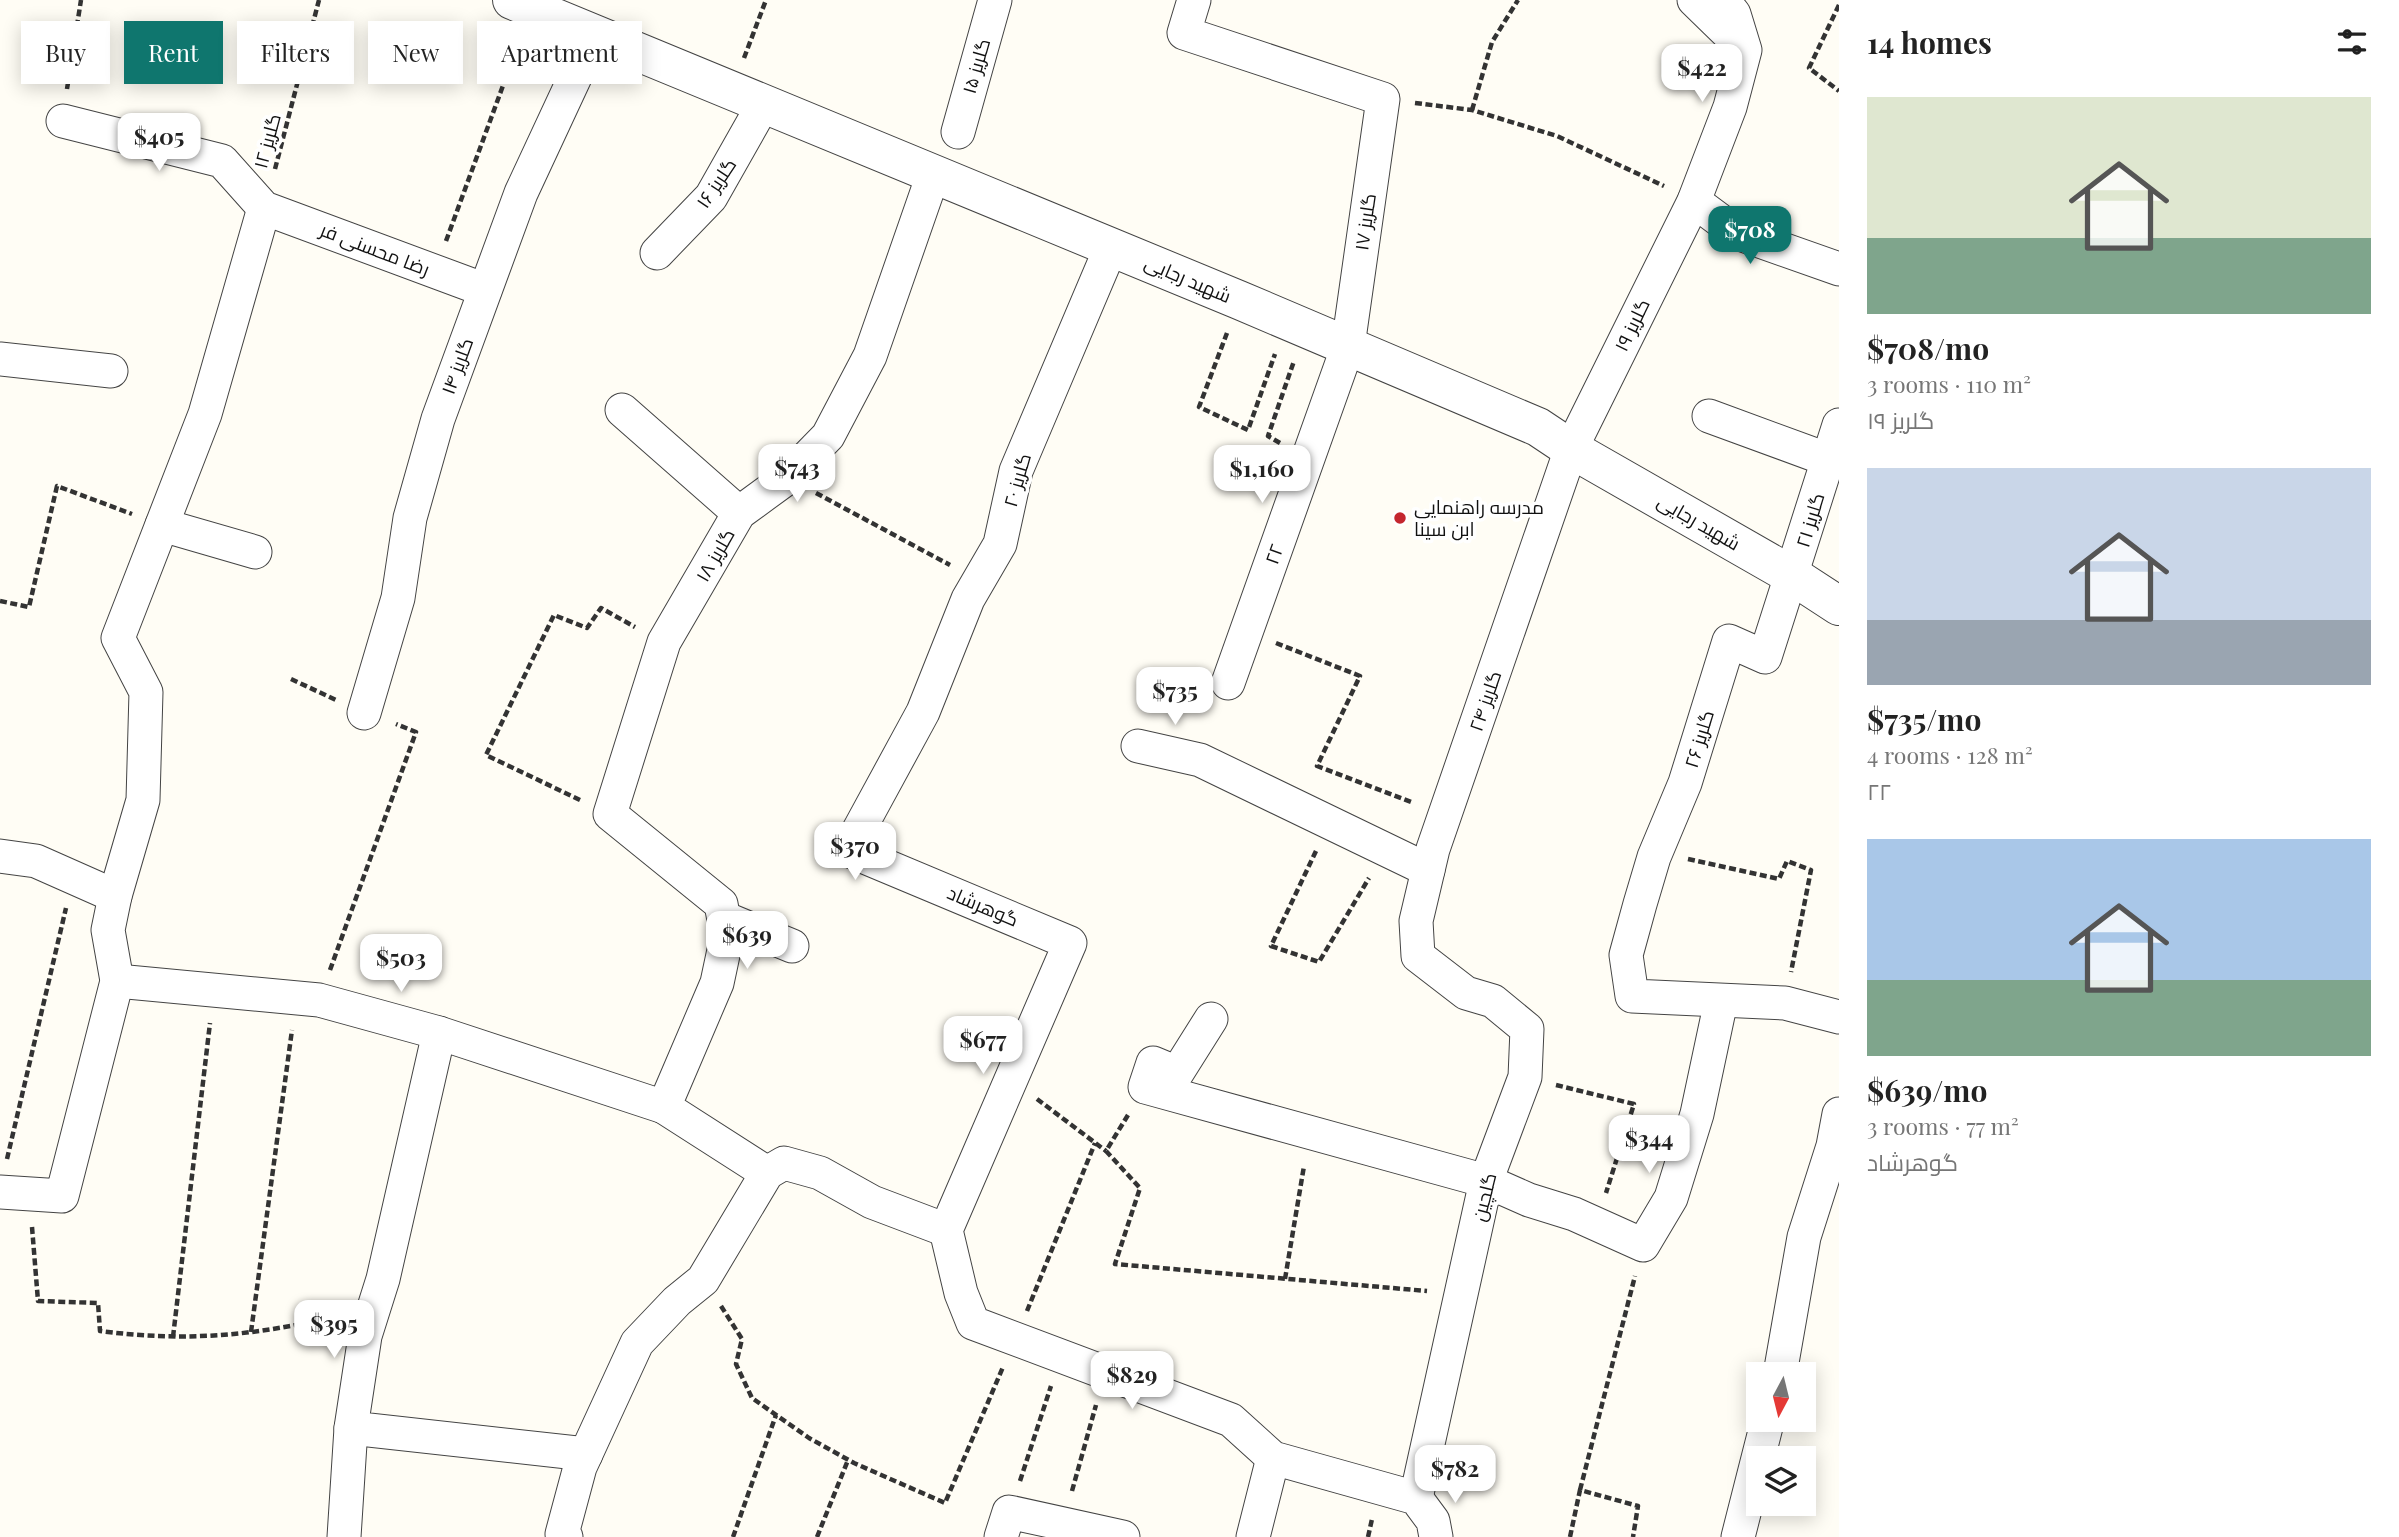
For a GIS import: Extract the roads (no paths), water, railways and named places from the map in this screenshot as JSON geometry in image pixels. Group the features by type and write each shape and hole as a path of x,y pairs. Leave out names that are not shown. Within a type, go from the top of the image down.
{"street":[{"name":"گلریز ۱۵","path":"958,132 995,0"},
{"name":"گلریز ۱۷","path":"1194,0 1184,33 1383,99 1348,346"},
{"path":"1694,0 1745,50"},
{"path":"1723,0 1734,14 1745,50"},
{"name":"شهید رجایی","path":"522,4 563,21"},
{"name":"گلریز ۱۹","path":"1571,449 1694,201 1730,107 1745,50"},
{"name":"شهید رجایی","path":"642,54 1239,300 1538,427 1571,449 1793,576 1839,606"},
{"name":"گلریز ۱۴","path":"364,713 398,598 410,518 438,419 521,193 572,84"},
{"name":"گلریز ۱۶","path":"657,253 711,197 747,98"},
{"path":"12,1182 62,1196 117,981 108,930 143,800 146,692 117,638 205,414 264,208 222,160 62,121"},
{"name":"گلریز ۱۸","path":"724,918 722,904 610,814 664,642 739,513 787,478 828,436 870,356 933,175"},
{"path":"1694,201 1737,233 1839,269"},
{"name":"رضا محسنی فر","path":"264,208 485,290"},
{"name":"گلریز ۲۰","path":"923,712 968,599 1000,544 1016,471 1111,247"},
{"name":"۲۲","path":"1228,683 1348,346"},
{"path":"0,359 111,371"},
{"path":"622,410 739,513"},
{"path":"1709,416 1829,460"},
{"name":"گلریز ۲۱","path":"1793,576 1839,425"},
{"name":"گلریز ۲۴","path":"1418,956 1416,921 1433,849 1571,449"},
{"path":"162,525 255,552"},
{"name":"گلریز ۲۶","path":"1721,1001 1632,996 1626,955 1656,852 1685,783 1729,641 1765,657 1793,576"},
{"name":"گوهرشاد","path":"923,712 848,850 1070,943 946,1230"},
{"path":"1138,746 1200,760 1429,870"},
{"path":"0,856 36,861 115,896"},
{"path":"724,918 792,946"},
{"path":"664,1107 717,983 727,936 724,918"},
{"name":"گلچین","path":"1416,1498 1486,1181 1525,1077 1527,1029 1493,1001 1466,993 1418,956"},
{"path":"117,981 308,999 439,1033 664,1107 768,1172"},
{"path":"1211,1019 1177,1073 1153,1063 1144,1087 1486,1181 1529,1200 1574,1214 1643,1245 1671,1198 1697,1114 1721,1001 1785,1003 1839,1017"},
{"path":"344,1537 352,1427 365,1336 383,1279 439,1033"},
{"path":"1782,1362 1804,1237 1834,1162 1839,1114"},
{"path":"566,1537 562,1534 580,1467 637,1343 677,1301 704,1280 768,1172 784,1163 820,1173 872,1202 946,1230 961,1293 973,1322 1231,1420 1273,1458 1416,1498 1433,1521 1436,1537"},
{"path":"352,1427 586,1454"},
{"path":"1738,1537 1765,1432"},
{"path":"1253,1537 1273,1458"},
{"path":"1005,1524 1063,1522 1124,1537"}],"place":[{"name":"مدرسه راهنمایی ابن سینا","path":"1400,518"}]}
